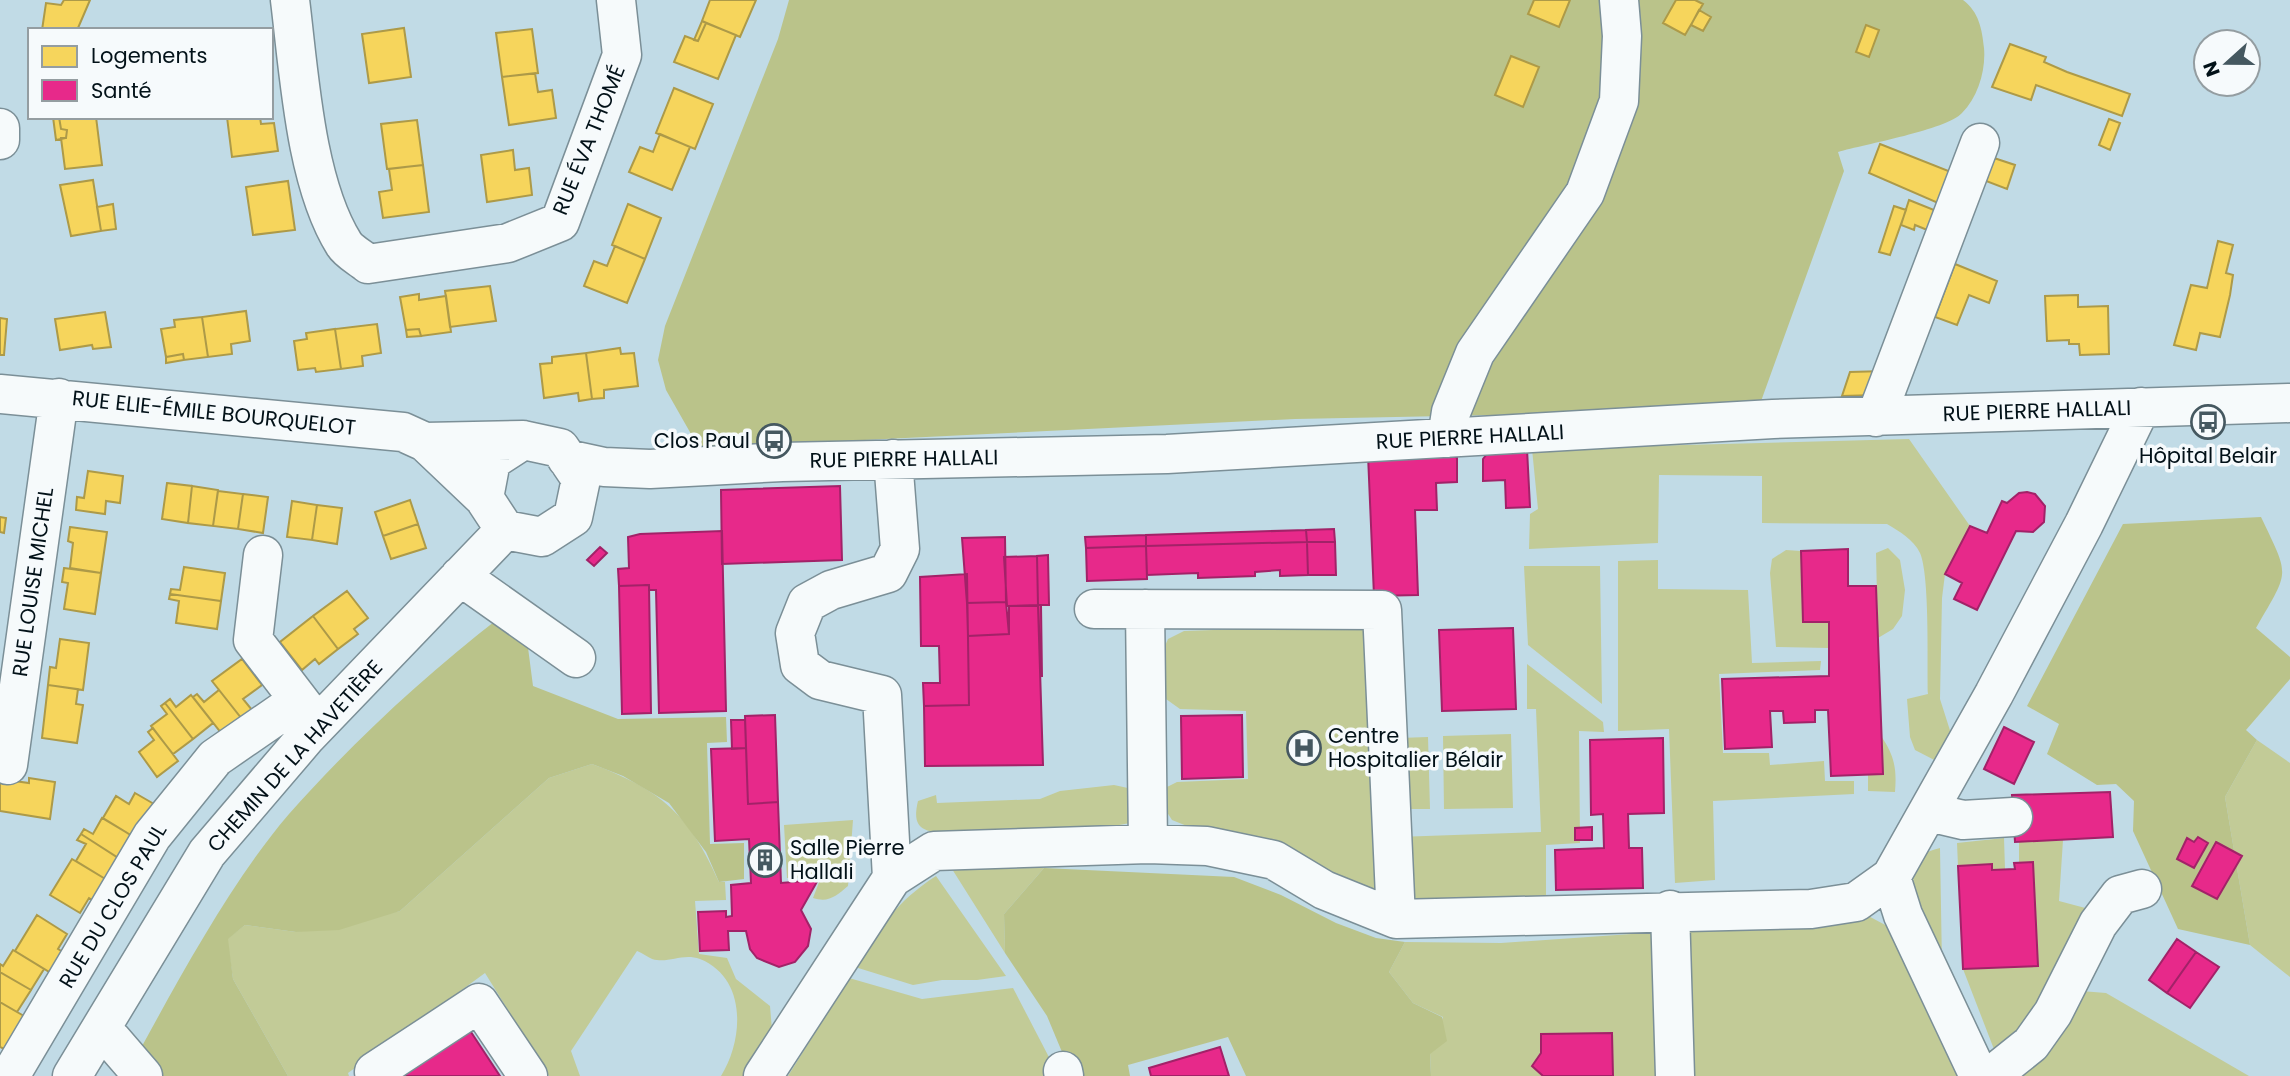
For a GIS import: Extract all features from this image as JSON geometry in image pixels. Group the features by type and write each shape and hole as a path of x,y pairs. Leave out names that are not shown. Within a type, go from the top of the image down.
{"street":[{"name":"RUE ÉVA THOMÉ","path":"290,0 305,126 327,209 345,246 368,264 508,243 560,222 622,55 616,0"},
{"path":"1447,438 1451,412 1475,353 1584,193 1619,101 1622,37 1619,0"},
{"path":"0,128 0,141"},
{"path":"1876,416 1980,143"},
{"name":"RUE ELIE-ÉMILE BOURQUELOT","path":"0,394 403,432 425,442 484,498"},
{"name":"RUE LOUISE MICHEL","path":"8,765 59,398"},
{"name":"RUE PIERRE HALLALI","path":"567,459 604,467 650,469 1167,454 1876,416 2290,403"},
{"path":"762,1076 892,878 934,851 1148,844 1207,846 1274,860 1324,890 1396,919 1670,910 1811,909 1856,902 1891,877 1929,812 2084,524 2141,407"},
{"path":"523,440 560,448 567,459 581,480 573,517 542,537 505,530 484,498 491,461 523,440"},
{"name":"RUE ELIE-ÉMILE BOURQUELOT","path":"425,442 523,440"},
{"path":"892,878 882,695 820,680 800,665 795,633 807,603 831,590 888,573 900,548 893,460"},
{"name":"RUE PIERRE HALLALI","path":"573,517 603,488 650,469"},
{"name":"CHEMIN DE LA HAVETIÈRE","path":"72,1076 207,853 309,713 460,576 505,530"},
{"path":"263,555 253,640 309,713"},
{"path":"460,576 576,658"},
{"path":"1094,609 1382,610 1396,919"},
{"path":"1145,609 1148,844"},
{"name":"RUE DU CLOS PAUL","path":"27,1070 152,836 215,758 309,713"},
{"path":"1929,812 1963,820 2013,817"},
{"path":"1891,877 1903,915 1979,1076"},
{"path":"1991,1076 2031,1044 2053,1013 2098,924 2120,895 2142,889"},
{"path":"1670,910 1675,1076"},
{"path":"374,1072 479,1003 528,1076"},
{"path":"98,1033 112,1040 143,1076"}],"green space":[{"path":"789,0 1963,0 1979,21 1984,56 1977,91 1968,107 1953,119 1923,131 1838,152 1844,171 1760,404 1496,415 1295,419 699,448 666,390 658,360 665,326 778,39"},
{"path":"1909,439 1970,526 1945,574 1942,598 1940,699 1954,743 1944,765 1915,750 1910,737 1907,699 1928,694 1925,581 1917,548 1906,536 1887,524 1762,523 1762,476 1659,475 1658,543 1529,549 1530,514 1538,509 1532,449"},
{"path":"2261,517 2277,552 2282,573 2275,594 2256,628 2290,657 2290,679 2246,730 2257,740 2225,797 2250,945 2178,929 2133,831 2134,801 2116,784 2097,785 2047,754 2059,724 2027,706 2123,524"},
{"path":"1888,548 1900,560 1905,590 1902,616 1893,629 1878,638 1876,553"},
{"path":"1786,550 1801,551 1804,622 1829,622 1829,648 1776,647 1770,573 1772,559"},
{"path":"1658,560 1658,589 1748,590 1752,663 1821,661 1820,670 1719,674 1723,753 1769,753 1770,765 1824,761 1825,781 1854,781 1854,794 1713,801 1715,880 1675,883 1669,729 1618,731 1618,561"},
{"path":"1524,566 1600,566 1602,704 1528,645"},
{"path":"499,618 527,640 533,686 618,719 726,717 727,742 707,743 710,844 744,843 744,879 719,882 706,852 669,803 623,776 592,764 549,778 400,911 339,930 296,932 245,925 228,939 233,979 288,1076 159,1076 141,1048 210,927 248,867 289,814 364,736 443,663"},
{"path":"1360,625 1373,632 1383,884 1365,897 1172,820 1161,803 1167,787 1177,782 1248,779 1246,711 1180,709 1166,699 1161,655 1168,639 1184,631"},
{"path":"1527,664 1603,722 1604,732 1579,731 1580,843 1546,845 1546,904 1439,906 1413,897 1397,837 1541,832 1536,709 1527,709"},
{"path":"1511,734 1513,808 1444,809 1443,736"},
{"path":"1881,736 1894,762 1895,792 1868,791 1868,775 1883,774"},
{"path":"1428,737 1430,809 1402,809 1399,738"},
{"path":"2257,740 2290,763 2290,977 2250,945 2225,797"},
{"path":"592,764 637,784 670,807 696,839 719,882 725,882 726,900 695,901 699,954 727,958 736,979 770,1006 772,1030 746,1076 721,1076 729,1061 737,1028 737,1011 726,980 715,968 700,959 688,957 657,960 637,951 571,1051 580,1076 549,1076 485,973 348,1073 349,1076 288,1076 233,979 227,939 245,925 296,932 400,911 549,778"},
{"path":"1114,785 1137,790 1130,823 1092,830 948,834 926,830 916,818 918,801 936,795 937,803 1040,799 1060,791"},
{"path":"853,820 848,886 832,898 824,900 813,898 821,877 787,878 784,825"},
{"path":"2004,838 2005,869 1992,870 1992,864 1958,866 1957,843"},
{"path":"2063,840 2059,901 2089,909 2043,1010 1997,1057 1963,969 2038,966 2033,863 2019,863 2019,842"},
{"path":"1940,848 1942,966 1919,911 1913,880 1920,857"},
{"path":"1044,868 1004,914 1005,953 952,869"},
{"path":"1044,868 1234,877 1281,895 1336,923 1376,938 1405,942 1389,972 1413,1003 1442,1017 1447,1041 1430,1054 1431,1076 1246,1076 1228,1037 1128,1065 1130,1076 1072,1076 1047,1016 1005,953 1004,914"},
{"path":"936,876 1006,976 977,980 942,980 913,985 855,967 890,916"},
{"path":"1859,911 1889,927 1965,1076 1688,1076 1682,924"},
{"path":"1660,932 1666,1076 1613,1076 1611,1033 1541,1034 1541,1053 1532,1066 1543,1076 1431,1076 1430,1053 1443,1017 1413,1003 1389,972 1405,942 1501,943"},
{"path":"849,978 922,999 1013,988 1052,1063 1053,1076 788,1076"},
{"path":"2081,991 2106,993 2249,1076 2010,1076"}],"building: Logements":[{"path":"64,0 90,0 78,28 42,28 46,3 61,5"},
{"path":"710,0 756,0 740,37 702,21"},
{"path":"1534,0 1570,0 1559,27 1528,14"},
{"path":"1676,0 1695,0 1703,4 1685,35 1663,23"},
{"path":"1699,10 1711,17 1703,31 1691,25"},
{"path":"702,21 706,23 698,41 694,40"},
{"path":"706,23 736,35 718,79 674,62 685,36 698,41"},
{"path":"1866,25 1879,30 1869,57 1856,52"},
{"path":"404,28 411,77 369,83 362,34"},
{"path":"532,29 538,73 502,77 496,33"},
{"path":"2010,44 2046,57 2044,62 2067,72 2130,94 2122,116 2036,85 2031,100 1992,87"},
{"path":"1511,56 1539,67 1523,107 1495,95"},
{"path":"535,73 538,92 552,90 556,118 509,125 502,77"},
{"path":"674,88 713,104 695,149 656,133"},
{"path":"53,119 59,119 61,129 67,130 66,138 56,140"},
{"path":"59,119 96,119 102,165 65,169 61,138 66,138 67,130 61,129"},
{"path":"227,119 260,119 261,124 274,123 278,151 232,157"},
{"path":"2109,119 2120,123 2110,150 2099,145"},
{"path":"417,120 423,165 387,169 381,124"},
{"path":"660,134 690,147 672,190 629,172 640,147 653,152"},
{"path":"1880,144 1951,172 1938,203 1869,173"},
{"path":"513,150 515,170 529,168 532,195 487,202 481,155"},
{"path":"1994,158 2015,165 2007,189 1986,181"},
{"path":"423,165 429,212 383,218 379,192 392,190 389,169"},
{"path":"93,180 101,231 71,236 60,185"},
{"path":"288,181 295,230 253,235 246,187"},
{"path":"1909,200 1944,214 1937,234 1915,225 1914,230 1901,225"},
{"path":"113,204 116,229 101,231 97,207"},
{"path":"628,204 661,218 645,259 612,245"},
{"path":"1894,206 1906,210 1890,255 1879,252"},
{"path":"2218,241 2233,245 2226,273 2233,275 2220,337 2200,333 2196,350 2174,345 2191,285 2207,288"},
{"path":"615,246 645,259 627,303 584,286 594,261 607,266"},
{"path":"1955,264 1997,281 1989,303 1969,295 1957,325 1935,317"},
{"path":"490,286 496,321 450,327 445,291"},
{"path":"419,294 419,300 446,296 451,332 421,336 419,329 406,330 400,297"},
{"path":"2078,295 2078,307 2108,306 2109,354 2080,355 2079,344 2069,344 2069,340 2047,341 2045,296"},
{"path":"246,311 250,341 231,344 232,354 208,357 202,317"},
{"path":"105,312 111,347 93,349 92,345 60,350 55,319"},
{"path":"202,317 208,357 184,360 183,354 166,357 161,329 175,327 174,320"},
{"path":"0,318 7,319 4,355 0,355"},
{"path":"377,324 381,353 362,356 363,366 341,369 335,329"},
{"path":"335,329 341,369 316,372 315,368 298,370 294,341 307,339 306,333"},
{"path":"419,329 421,336 407,337 406,330"},
{"path":"620,348 621,354 634,353 638,386 604,390 604,398 592,399 586,353"},
{"path":"586,353 592,399 579,401 578,393 544,398 540,364 552,363 552,357"},
{"path":"183,354 184,360 166,363 166,357"},
{"path":"1885,371 1877,395 1842,396 1850,372"},
{"path":"88,471 123,476 120,503 106,501 105,514 76,510 77,497 84,498"},
{"path":"167,483 192,486 188,523 162,519"},
{"path":"192,486 218,490 213,526 188,523"},
{"path":"218,491 243,494 238,529 213,526"},
{"path":"243,494 268,497 263,533 238,529"},
{"path":"410,500 418,524 383,536 375,512"},
{"path":"292,501 317,505 312,540 287,537"},
{"path":"317,505 342,508 337,544 312,540"},
{"path":"0,517 6,518 4,533 0,532"},
{"path":"418,524 426,548 391,559 383,536"},
{"path":"70,527 107,532 101,573 70,568 73,543 68,541"},
{"path":"184,567 225,573 221,601 170,594 171,589 180,590"},
{"path":"64,568 101,573 95,614 64,609 68,583 62,582"},
{"path":"347,591 368,618 354,629 358,634 338,649 313,616"},
{"path":"170,594 221,601 217,629 176,623 179,601 169,599"},
{"path":"313,616 338,649 319,664 315,659 302,670 280,642"},
{"path":"60,639 89,643 83,690 48,685 50,667 56,668"},
{"path":"242,659 262,685 243,699 252,710 242,719 212,681"},
{"path":"48,685 78,689 76,704 83,705 77,743 42,738"},
{"path":"219,690 242,719 222,734 193,697 197,694 204,702"},
{"path":"191,695 213,723 193,739 165,703 170,699 176,707"},
{"path":"165,703 193,739 173,754 151,726 167,714 161,706"},
{"path":"153,728 178,761 157,777 139,752 154,740 148,732"},
{"path":"29,778 55,782 50,819 0,811 0,779 29,783"},
{"path":"135,793 154,804 134,837 103,818 116,796 129,804"},
{"path":"102,818 134,837 120,859 81,834 84,829 93,834"},
{"path":"81,834 120,859 107,880 76,861 86,844 77,840"},
{"path":"72,859 107,880 94,901 89,898 80,913 50,895"},
{"path":"37,915 67,934 58,949 63,952 51,973 15,951"},
{"path":"13,950 44,969 31,990 0,972 0,964 3,966"},
{"path":"0,972 31,990 17,1012 0,1002"},
{"path":"0,1002 24,1016 4,1049 0,1047"}],"building: Santé":[{"path":"1527,449 1530,507 1506,508 1505,480 1483,481 1483,459 1490,450"},
{"path":"1450,452 1457,458 1457,482 1436,483 1437,510 1415,510 1418,595 1374,596 1368,455"},
{"path":"840,486 842,560 722,564 721,490"},
{"path":"2019,493 2035,494 2045,506 2044,522 2033,532 2016,531 1977,610 1954,599 1962,583 1945,574 1970,526 1987,533 2002,501 2007,503"},
{"path":"1334,529 1335,542 1307,542 1306,530"},
{"path":"1306,530 1307,542 1146,546 1146,535"},
{"path":"722,531 726,711 659,713 656,590 649,590 649,585 619,586 618,569 629,568 628,537 640,534"},
{"path":"1146,535 1146,546 1086,548 1085,537"},
{"path":"1005,537 1006,602 967,603 962,538"},
{"path":"1307,542 1308,575 1280,576 1280,570 1255,572 1255,576 1198,578 1198,573 1147,575 1146,546"},
{"path":"1307,542 1335,542 1336,575 1308,575"},
{"path":"1146,546 1147,579 1087,581 1086,548"},
{"path":"600,547 607,553 594,566 587,560"},
{"path":"1848,549 1848,586 1876,586 1883,774 1831,776 1828,710 1815,710 1815,722 1784,723 1783,711 1770,711 1772,747 1725,749 1722,679 1829,676 1829,622 1803,622 1801,551"},
{"path":"1048,555 1049,605 1038,605 1037,556"},
{"path":"1037,556 1038,605 1007,606 1004,557"},
{"path":"967,574 969,705 924,706 923,683 940,683 939,646 921,646 920,577"},
{"path":"649,585 651,713 622,714 619,586"},
{"path":"1006,602 1009,634 968,636 967,603"},
{"path":"1038,605 1041,605 1042,677 1040,648"},
{"path":"1009,606 1038,606 1043,765 925,766 924,706 969,705 968,636 1009,634"},
{"path":"1513,628 1516,709 1442,711 1439,630"},
{"path":"775,715 778,802 748,804 745,716"},
{"path":"1242,715 1243,777 1182,779 1181,716"},
{"path":"731,720 745,720 746,748 732,749"},
{"path":"2004,727 2034,742 2014,784 1984,769"},
{"path":"1663,738 1664,813 1628,814 1629,848 1642,848 1643,888 1556,890 1555,850 1604,848 1603,814 1591,815 1590,740"},
{"name":"Salle Pierre Hallali","path":"746,748 748,804 778,802 781,883 818,880 801,910 811,929 808,946 795,962 779,967 757,958 750,949 746,931 728,931 729,950 700,951 698,912 726,911 726,917 732,916 731,885 751,883 749,839 715,841 711,749"},
{"path":"2110,792 2113,837 2015,842 2012,795"},
{"path":"1592,827 1592,840 1575,840 1575,828"},
{"path":"2198,837 2208,843 2194,868 2177,859 2187,838 2194,842"},
{"path":"2216,842 2242,856 2217,899 2192,886"},
{"path":"2033,862 2038,966 1963,969 1958,866 1992,864 1992,870 2015,869 2014,863"},
{"path":"2177,939 2196,952 2167,993 2149,980"},
{"path":"2196,952 2219,967 2190,1008 2167,993"},
{"path":"467,1026 500,1076 390,1076"},
{"path":"1612,1033 1613,1076 1543,1076 1532,1066 1541,1053 1541,1034"},
{"path":"1220,1047 1229,1076 1151,1076 1149,1068"}],"place":[{"name":"Hôpital Belair","path":"2208,422"},
{"name":"Clos Paul","path":"774,441"},
{"name":"Centre Hospitalier Bélair","path":"1304,748"},
{"name":"Salle Pierre Hallali","path":"765,860"}]}
